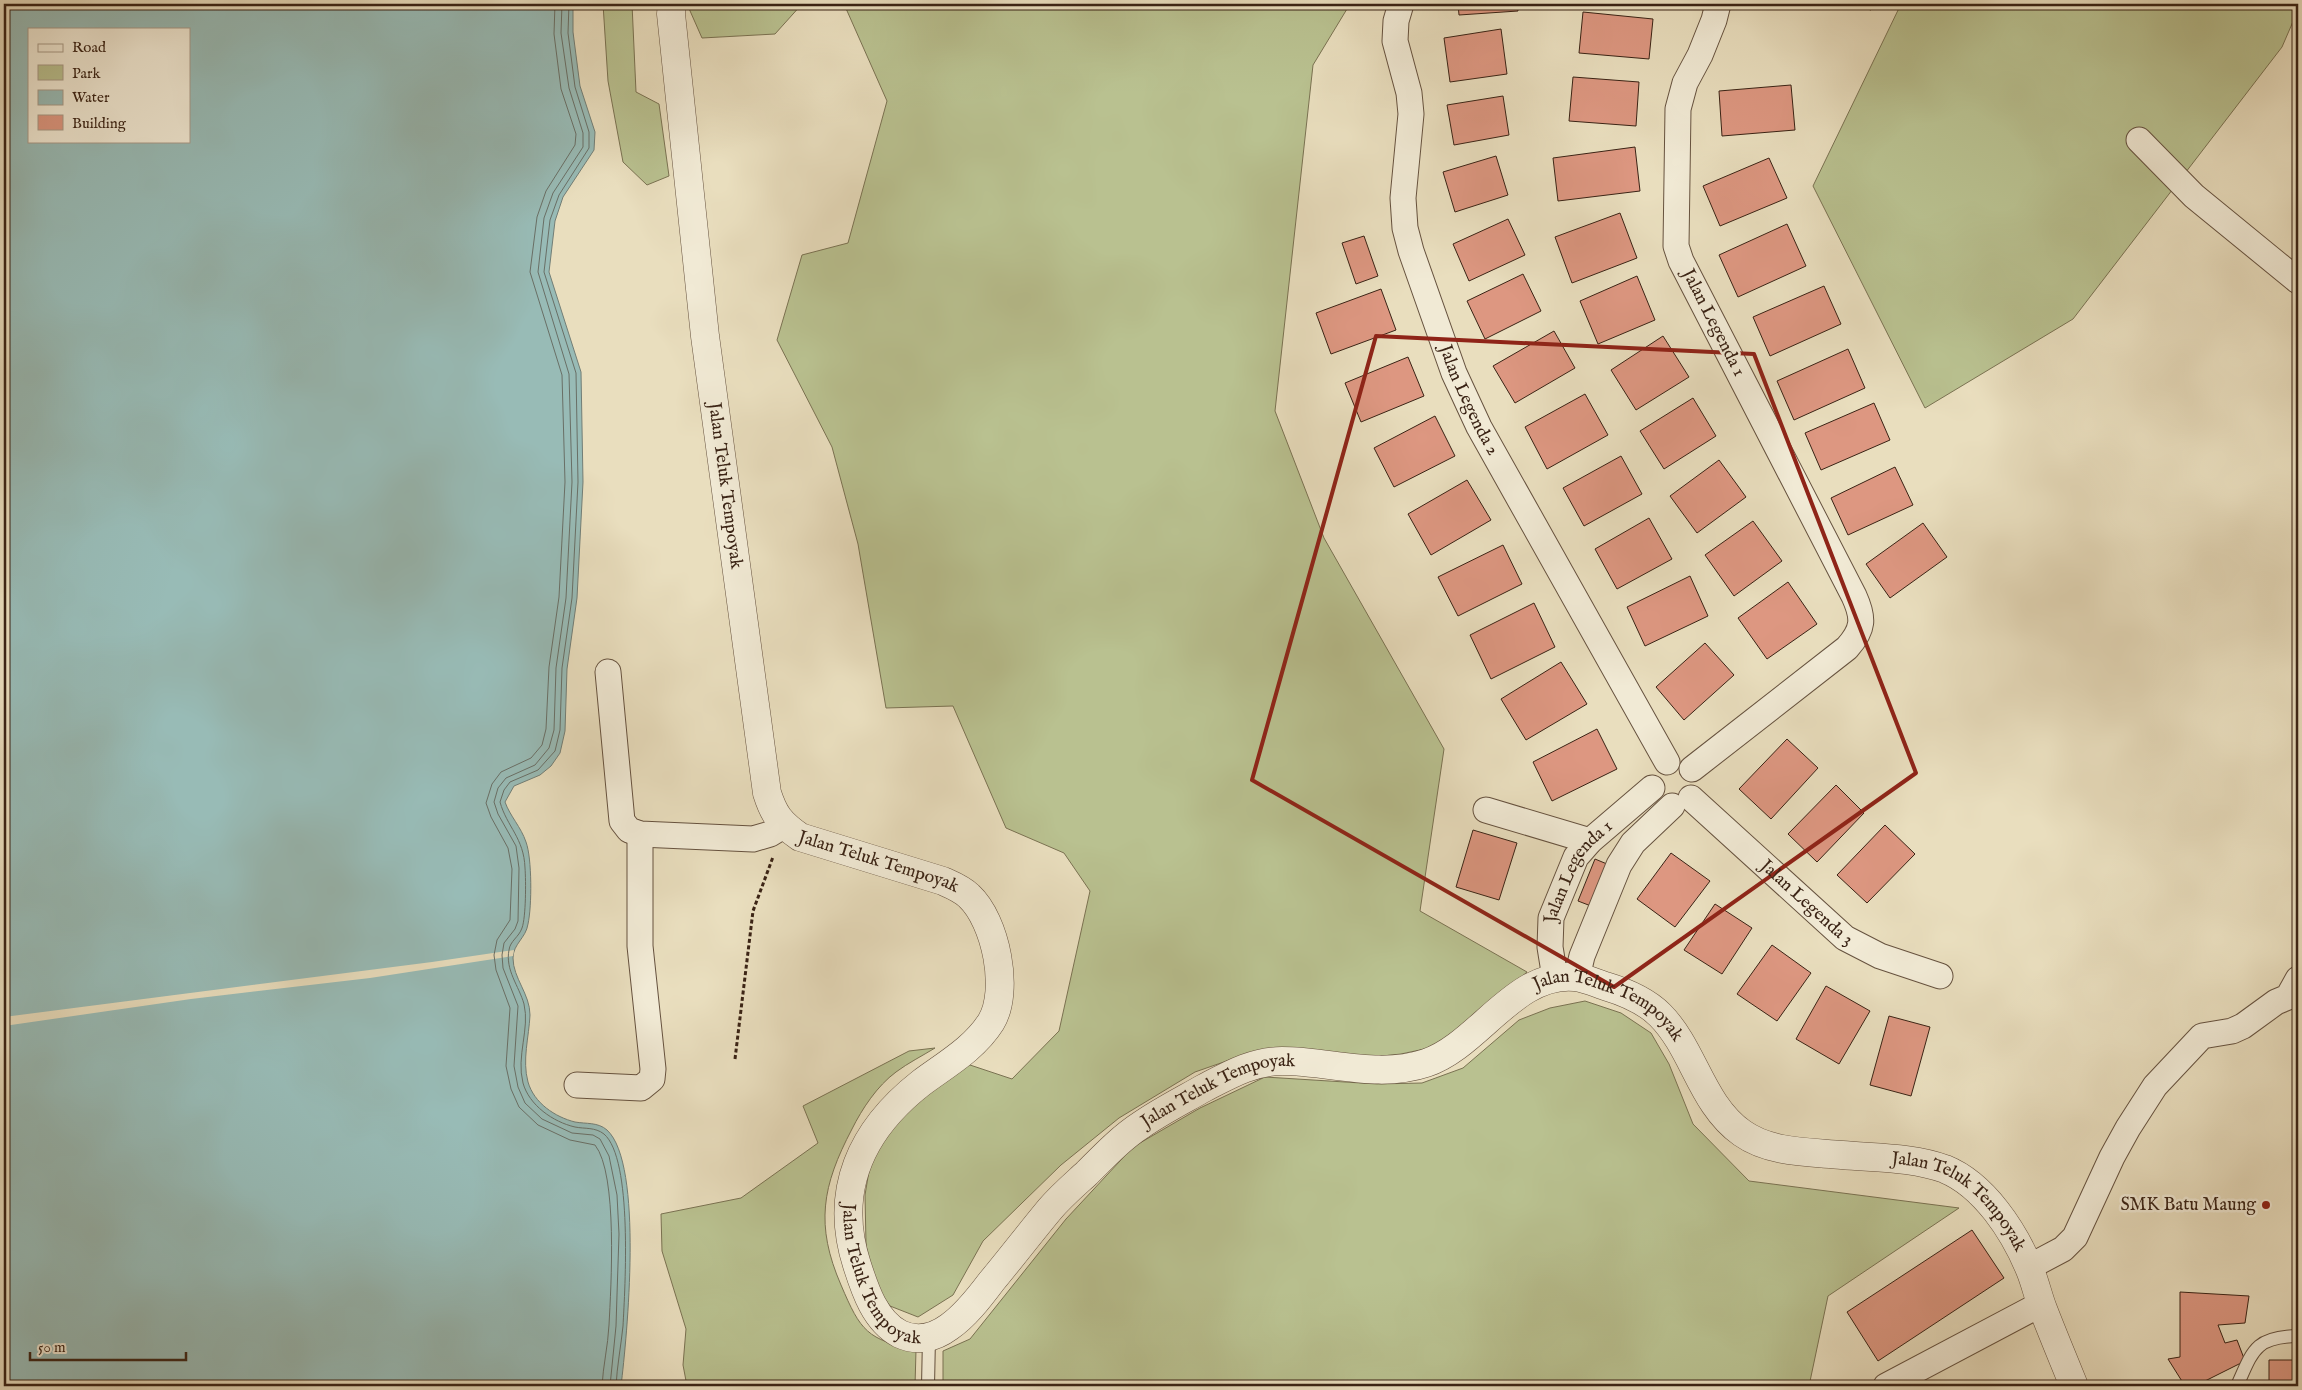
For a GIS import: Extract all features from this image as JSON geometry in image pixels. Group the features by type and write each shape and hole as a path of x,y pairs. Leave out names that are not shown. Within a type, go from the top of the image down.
{"street":[{"name":"Jalan Teluk Tempoyak","path":"672,4 671,14 704,336 748,668 767,792 773,812 783,826 800,837 942,881 961,890 972,899 980,910 988,924 994,946 1001,989 997,1010 989,1025 975,1041 953,1060 893,1106 861,1153 851,1182 847,1209 850,1238 867,1293 877,1312 889,1326 901,1334 916,1339 929,1338 945,1331 980,1297 1053,1205 1118,1143 1155,1116 1229,1074 1254,1064 1279,1061 1370,1070 1405,1069 1432,1061 1477,1030 1512,1000 1534,986 1566,978 1630,994 1657,1011 1675,1033 1716,1107 1730,1123 1746,1136 1766,1145 1792,1150 1918,1162 1942,1168 1967,1180 1986,1199 2002,1220 2029,1267 2041,1304 2074,1386"},
{"name":"Jalan Legenda 2","path":"1401,4 1396,21 1396,41 1409,93 1411,114 1403,198 1405,228 1411,251 1454,373 1479,427 1667,762"},
{"name":"Jalan Legenda 1","path":"1692,770 1847,648 1857,637 1862,623 1861,610 1681,261 1676,246 1678,109 1685,83 1700,55 1714,20 1718,4"},
{"path":"2139,140 2194,196 2298,281"},
{"path":"608,672 622,822 629,830 640,834 753,839 770,834 783,826"},
{"path":"1676,761 1685,764 1692,770 1696,779 1696,789 1682,802 1660,800 1652,788 1655,773 1667,762 1676,761"},
{"name":"Jalan Legenda 1","path":"1652,788 1590,841 1576,857 1551,918 1550,947 1566,978 1582,956 1618,865 1633,843 1682,802"},
{"name":"Jalan Legenda 3","path":"1682,802 1845,938 1880,956 1940,976"},
{"path":"1486,810 1590,841"},
{"path":"578,1084 641,1088 652,1079 640,946 640,834"},
{"path":"2029,1267 2063,1249 2076,1237 2112,1157 2128,1128 2155,1086 2195,1043 2202,1036 2232,1031 2243,1026 2288,996 2298,979"},
{"path":"1886,1386 2041,1304"}],"lane":[{"path":"2237,1386 2251,1356 2261,1343 2276,1336 2298,1336"},
{"path":"928,1386 929,1338"}],"path":[{"path":"735,1059 753,911 783,826"}],"highlighted area":[{"path":"1376,336 1754,354 1916,773 1614,987 1252,780"}],"green space":[{"path":"603,4 632,4 636,92 659,104 669,176 647,185 623,162 608,81"},
{"path":"687,4 802,4 775,34 702,38"},
{"path":"844,4 1350,4 1313,65 1275,411 1324,538 1444,749 1420,911 1527,972 1443,1045 1401,1054 1363,1058 1241,1056 1195,1072 1119,1118 1061,1165 983,1241 953,1295 918,1317 890,1306 871,1280 866,1244 865,1195 870,1165 884,1137 906,1109 967,1064 1012,1079 1059,1031 1090,891 1064,853 1006,828 953,706 886,708 858,544 832,447 777,340 802,255 848,243 887,101"},
{"path":"1901,4 2298,4 2298,10 2282,47 2073,319 1925,408 1813,186"},
{"path":"1585,1001 1621,1013 1651,1033 1669,1064 1693,1124 1749,1181 1959,1208 1828,1296 1809,1386 943,1386 943,1351 970,1339 1066,1219 1133,1147 1200,1108 1265,1077 1377,1084 1422,1083 1463,1068 1519,1020 1550,1008"},
{"path":"935,1048 896,1072 876,1091 865,1106 852,1129 834,1169 828,1188 826,1206 825,1224 828,1243 833,1263 848,1301 861,1323 876,1337 886,1342 916,1350 915,1386 687,1386 683,1365 686,1329 662,1251 661,1214 741,1198 818,1143 803,1106 909,1051"}],"water":[{"path":"4,4 573,4 573,32 580,86 595,132 594,150 563,197 555,221 549,272 581,372 583,482 577,598 567,669 565,731 560,753 551,766 540,775 514,786 505,802 524,837 528,849 530,870 531,894 528,924 515,949 513,958 530,1015 526,1057 528,1082 540,1103 553,1113 567,1120 596,1124 607,1130 618,1149 626,1177 630,1252 627,1330 621,1386 4,1386"}],"pier":[{"path":"514,950 513,956 370,978 191,999 4,1026 4,1017"}],"building":[{"path":"1458,4 1517,4 1518,11 1459,15"},
{"path":"1849,4 1873,4 1871,10"},
{"path":"1583,12 1653,19 1649,59 1579,53"},
{"path":"1501,29 1507,74 1450,82 1444,38"},
{"path":"1573,77 1639,82 1636,126 1569,121"},
{"path":"1791,85 1795,130 1722,136 1719,91"},
{"path":"1503,96 1509,135 1454,145 1447,105"},
{"path":"1635,147 1640,191 1558,201 1553,158"},
{"path":"1496,156 1508,195 1455,212 1443,172"},
{"path":"1769,158 1787,198 1720,226 1703,186"},
{"path":"1620,213 1637,258 1572,283 1555,237"},
{"path":"1508,219 1525,255 1469,281 1453,244"},
{"path":"1787,224 1806,266 1738,297 1719,255"},
{"path":"1364,236 1378,276 1356,284 1342,243"},
{"path":"1523,274 1541,311 1485,339 1467,301"},
{"path":"1637,276 1655,320 1598,344 1580,301"},
{"path":"1824,286 1841,324 1770,356 1753,317"},
{"path":"1381,289 1396,330 1331,354 1316,313"},
{"path":"1554,331 1575,368 1515,403 1493,366"},
{"path":"1663,336 1689,377 1636,410 1611,370"},
{"path":"1848,349 1865,388 1794,420 1777,381"},
{"path":"1408,357 1424,396 1361,422 1345,383"},
{"path":"1585,394 1608,435 1547,469 1525,427"},
{"path":"1693,398 1716,436 1664,469 1640,431"},
{"path":"1874,403 1890,440 1821,470 1805,433"},
{"path":"1435,416 1455,456 1394,487 1374,448"},
{"path":"1621,456 1642,494 1584,526 1563,488"},
{"path":"1719,460 1746,497 1697,533 1670,496"},
{"path":"1895,467 1913,505 1848,535 1831,498"},
{"path":"1467,480 1491,520 1431,555 1408,514"},
{"path":"1649,518 1672,559 1617,589 1595,549"},
{"path":"1753,521 1782,561 1734,596 1705,555"},
{"path":"1923,523 1947,557 1890,598 1866,564"},
{"path":"1503,545 1522,584 1458,616 1438,577"},
{"path":"1690,576 1708,616 1645,646 1627,607"},
{"path":"1788,582 1817,624 1767,659 1738,618"},
{"path":"1534,603 1555,647 1491,679 1470,635"},
{"path":"1705,643 1734,675 1684,720 1656,687"},
{"path":"1561,662 1587,704 1526,740 1501,699"},
{"path":"1597,729 1617,769 1552,801 1533,762"},
{"path":"1787,739 1818,768 1771,819 1739,789"},
{"path":"1836,785 1864,813 1817,862 1788,834"},
{"path":"1885,825 1915,854 1867,903 1837,875"},
{"path":"1473,830 1517,843 1499,900 1456,887"},
{"path":"1671,853 1710,881 1675,927 1637,899"},
{"path":"1595,859 1607,864 1591,906 1578,901"},
{"path":"1715,904 1752,928 1722,974 1684,950"},
{"path":"1772,945 1811,973 1777,1021 1737,994"},
{"path":"1826,986 1870,1011 1839,1064 1796,1039"},
{"path":"1889,1016 1930,1027 1911,1096 1870,1085"},
{"path":"1972,1230 2004,1278 1878,1361 1847,1312"},
{"path":"2180,1292 2249,1296 2245,1323 2218,1325 2225,1343 2237,1340 2245,1361 2195,1386 2185,1386 2168,1359 2180,1357"},
{"path":"2269,1360 2298,1360 2298,1386 2269,1386"}],"place":[{"name":"SMK Batu Maung","path":"2266,1205"}]}
